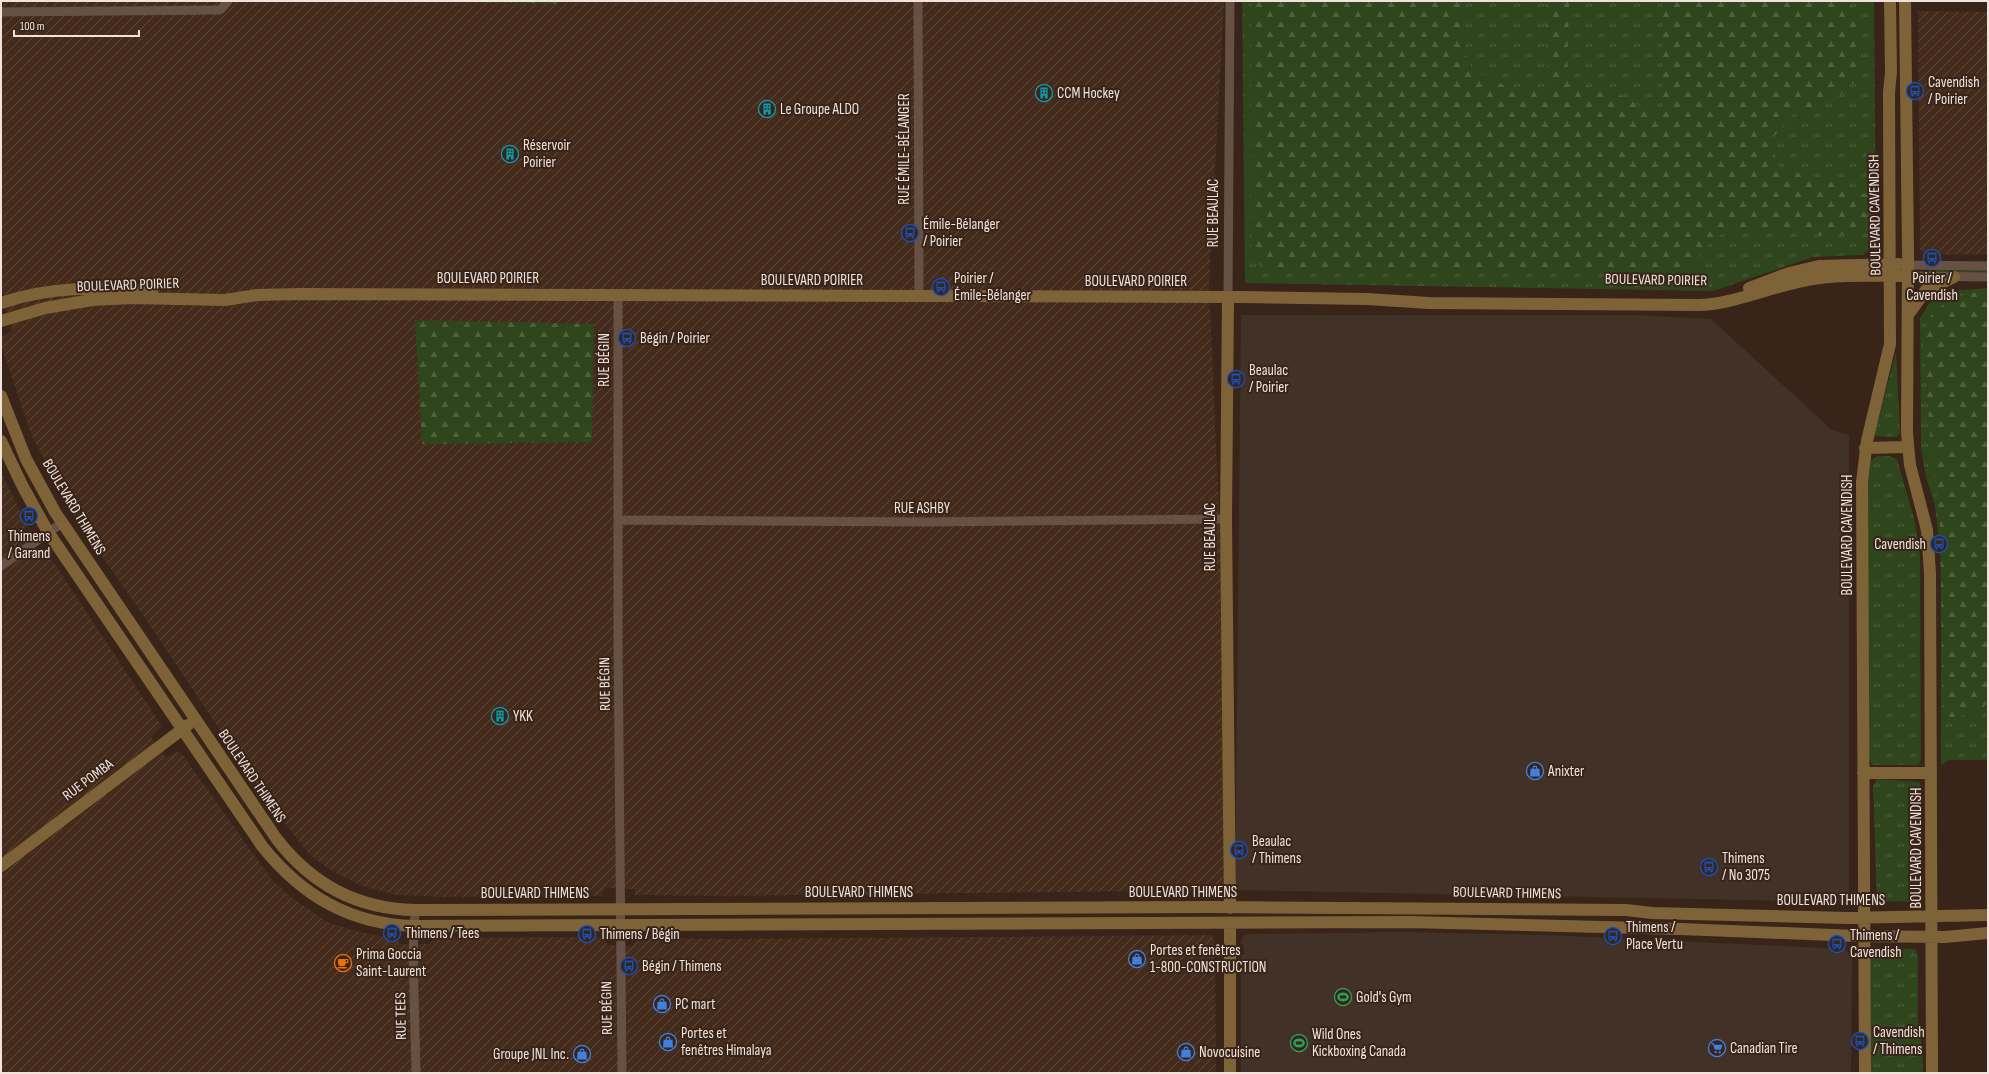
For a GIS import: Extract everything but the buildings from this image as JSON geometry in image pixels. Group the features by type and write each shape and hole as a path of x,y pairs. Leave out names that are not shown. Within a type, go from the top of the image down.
{"street":[{"path":"1,12 220,10 228,1"},
{"name":"RUE ÉMILE-BÉLANGER","path":"918,1 919,296"},
{"name":"RUE BEAULAC","path":"1230,1 1226,519 1230,1073"},
{"name":"BOULEVARD CAVENDISH","path":"1865,1073 1862,495 1865,448 1889,353 1891,270 1889,93 1891,81 1890,1"},
{"name":"BOULEVARD CAVENDISH","path":"1905,1 1907,80 1908,447 1914,480 1925,520 1929,551 1932,1073"},
{"path":"1891,81 1907,80"},
{"name":"BOULEVARD POIRIER","path":"1,303 42,292 91,288 174,292 223,292 257,295 1228,298 1367,299 1429,303 1700,305 1726,302 1782,286 1816,279 1891,270 1988,266"},
{"name":"BOULEVARD POIRIER","path":"1908,270 1954,277 1988,277"},
{"path":"1908,315 1926,290 1954,277"},
{"name":"BOULEVARD POIRIER","path":"1,321 45,308 92,300 126,298 225,300 257,295"},
{"name":"RUE BÉGIN","path":"618,295 620,925 622,1073"},
{"name":"BOULEVARD THIMENS","path":"1,396 30,465 62,523 276,838 306,871 324,884 355,899 392,909 1230,908 1626,910 1640,912 1805,918 1988,915"},
{"name":"BOULEVARD THIMENS","path":"1,441 25,492 48,532 260,843 274,861 294,881 318,899 349,914 383,923 414,926 1471,923 1864,936 1950,937 1988,933"},
{"path":"1865,448 1908,447"},
{"name":"RUE ASHBY","path":"619,520 928,522 1226,519"},
{"path":"1,566 62,523"},
{"name":"RUE POMBA","path":"1,866 195,720"},
{"path":"1863,773 1931,773"},
{"path":"734,908 734,925"},
{"path":"845,908 845,924"},
{"name":"RUE TEES","path":"415,910 416,1073"}],"shaded area":[{"path":"1,1 1224,1 1209,282 1235,890 723,896 635,895 635,889 605,888 601,896 447,897 396,895 362,886 332,871 308,853 264,796 67,504 31,434 1,345 1,338 12,330 1,288"},
{"path":"1918,11 1988,12 1988,254 1929,255 1923,253 1920,249"},
{"path":"1241,315 1637,315 1711,319 1832,430 1849,435 1849,902 1235,890"},
{"path":"1,472 28,526 22,532 39,553 49,555 162,726 151,737 166,757 180,751 272,880 291,897 327,922 352,930 398,940 400,944 428,944 436,938 602,937 608,945 632,946 639,938 735,939 1212,935 1215,942 1216,1073 1,1073"},
{"path":"1404,932 1548,935 1845,949 1852,957 1851,1073 1241,1073 1241,955 1244,955 1244,946 1241,944 1242,937 1247,934"}],"green space":[{"path":"427,1 557,1 557,4"},
{"path":"1242,1 1874,1 1876,245 1862,255 1813,257 1713,291 1245,283"},
{"path":"1251,1 1464,1 1463,49 1473,70 1516,91 1543,91 1548,87 1545,10 1547,1 1569,1 1567,72 1570,81 1620,95 1653,113 1662,110 1663,1 1846,1 1854,7 1863,48 1858,79 1839,96 1793,114 1772,139 1776,163 1782,170 1844,182 1868,196 1869,213 1858,230 1830,237 1772,229 1729,229 1712,241 1687,269 1278,271 1262,269 1250,244"},
{"path":"1929,268 1988,268 1988,274 1929,273"},
{"path":"1988,288 1988,760 1949,760 1941,765 1941,556 1935,506 1926,477 1921,448 1920,318 1931,301 1949,291"},
{"path":"1988,290 1988,702 1982,708 1943,723 1940,525 1930,435 1923,335 1933,311 1957,297"},
{"path":"415,320 594,324 592,442 422,444"},
{"path":"1896,352 1900,433 1897,437 1874,436"},
{"path":"1877,456 1889,456 1897,459 1915,522 1920,556 1921,758 1919,765 1872,765 1868,755 1867,489 1871,461"},
{"path":"1877,779 1919,782 1922,788 1918,902 1877,901 1873,786"},
{"path":"1875,948 1915,949 1918,955 1918,1019 1922,1049 1923,1073 1871,1073 1870,950"}],"place":[{"name":"Cavendish / Poirier","path":"1915,91"},
{"name":"CCM Hockey","path":"1044,93"},
{"name":"Le Groupe ALDO","path":"767,109"},
{"name":"Réservoir Poirier","path":"510,154"},
{"name":"Émile-Bélanger / Poirier","path":"910,233"},
{"name":"Poirier / Cavendish","path":"1932,258"},
{"name":"Poirier / Émile-Bélanger","path":"941,287"},
{"name":"Bégin / Poirier","path":"627,338"},
{"name":"Beaulac / Poirier","path":"1236,379"},
{"name":"Thimens / Garand","path":"29,516"},
{"name":"Cavendish","path":"1939,544"},
{"name":"YKK","path":"500,716"},
{"name":"Anixter","path":"1535,771"},
{"name":"Beaulac / Thimens","path":"1239,850"},
{"name":"Thimens / No 3075","path":"1709,867"},
{"name":"Thimens / Tees","path":"392,933"},
{"name":"Thimens / Bégin","path":"587,934"},
{"name":"Thimens / Place Vertu","path":"1613,936"},
{"name":"Thimens / Cavendish","path":"1837,944"},
{"name":"Portes et fenêtres 1-800-CONSTRUCTION","path":"1137,959"},
{"name":"Prima Goccia Saint-Laurent","path":"343,963"},
{"name":"Bégin / Thimens","path":"629,966"},
{"name":"Gold's Gym","path":"1343,997"},
{"name":"PC mart","path":"662,1004"},
{"name":"Cavendish / Thimens","path":"1860,1041"},
{"name":"Portes et fenêtres Himalaya","path":"668,1042"},
{"name":"Wild Ones Kickboxing Canada","path":"1299,1043"},
{"name":"Canadian Tire","path":"1717,1048"},
{"name":"Novocuisine","path":"1186,1052"},
{"name":"Groupe JNL Inc.","path":"582,1054"}]}
